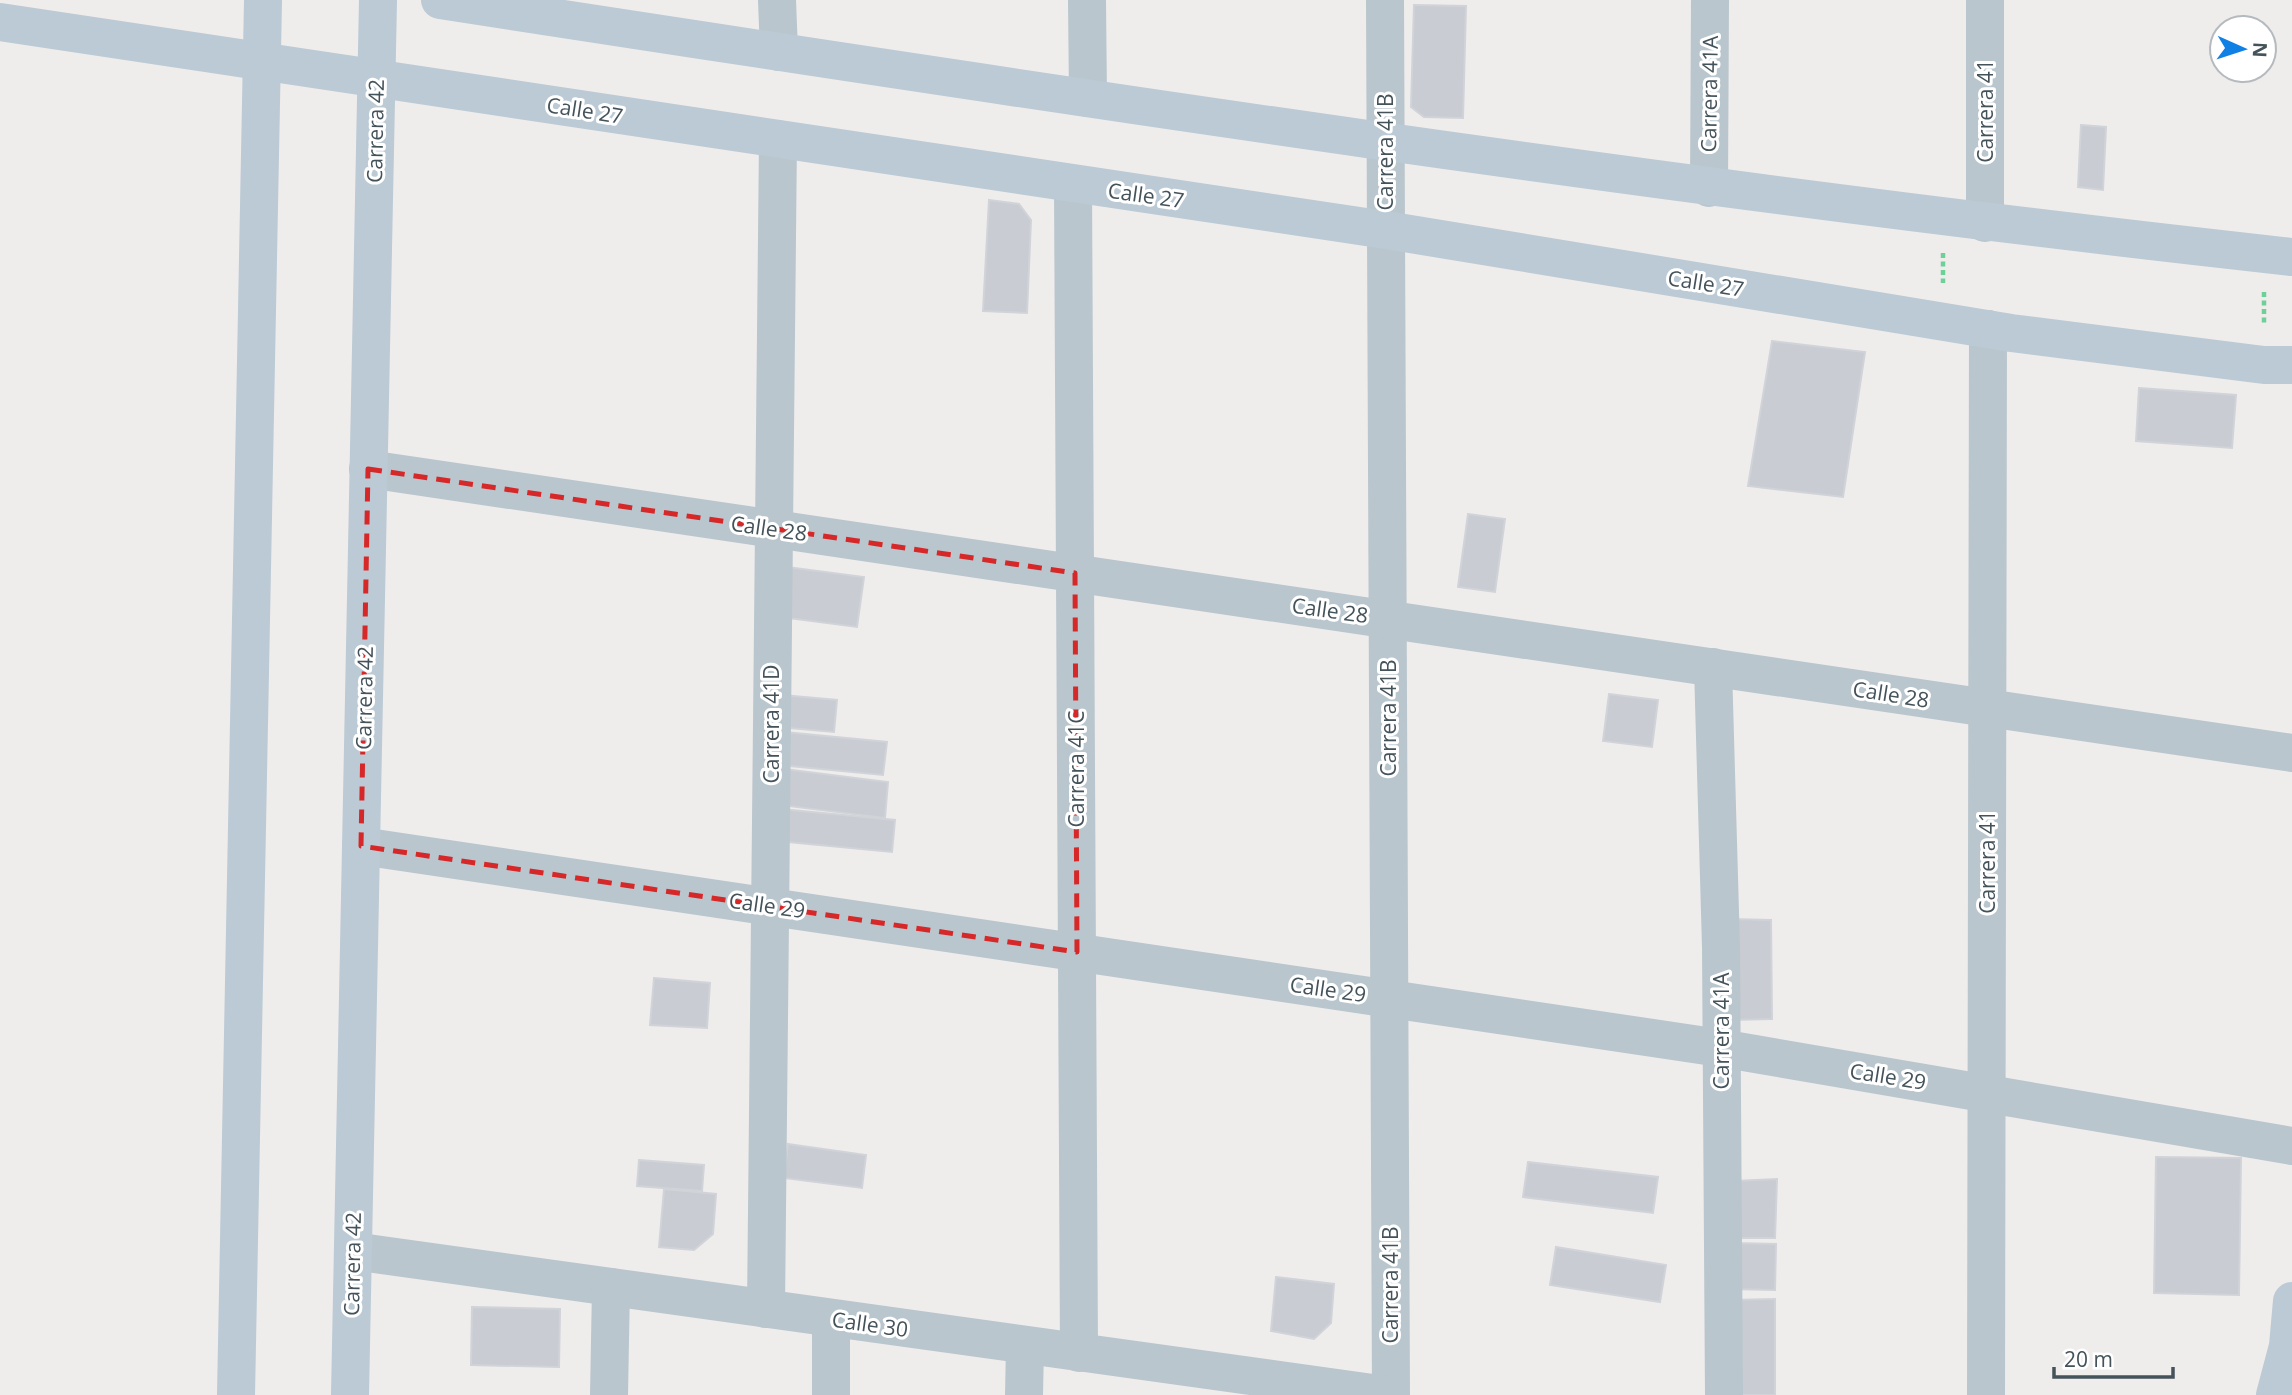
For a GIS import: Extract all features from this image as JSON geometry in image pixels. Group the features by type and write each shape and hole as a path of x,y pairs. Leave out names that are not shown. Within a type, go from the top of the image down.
{"main road":[{"path":"236,1395 263,0"},
{"name":"Carrera 42","path":"350,1395 378,0"},
{"path":"440,0 1386,143 1709,188 1985,223 2278,255"},
{"name":"Calle 27","path":"0,22 1386,230 1988,329 2278,365"},
{"path":"2275,1395 2288,1346 2292,1301"}],"street":[{"path":"777,0 779,52"},
{"path":"1087,0 1088,98"},
{"name":"Carrera 41B","path":"1385,0 1389,1395"},
{"name":"Carrera 41A","path":"1709,188 1710,0"},
{"name":"Carrera 41","path":"1985,0 1985,223"},
{"name":"Carrera 41D","path":"766,1309 778,139"},
{"name":"Carrera 41C","path":"1073,185 1079,1353"},
{"name":"Carrera 41","path":"1986,1395 1988,329"},
{"name":"Calle 28","path":"369,469 2292,753"},
{"name":"Carrera 41A","path":"1713,667 1721,947 1724,1395"},
{"name":"Calle 29","path":"361,846 1720,1048 2292,1146"},
{"name":"Calle 30","path":"353,1251 1389,1395"},
{"path":"609,1395 611,1287"},
{"path":"831,1318 831,1395"},
{"path":"1024,1395 1025,1346"}],"path":[{"path":"2278,255 2278,365"}],"highlighted area":[{"path":"368,469 1075,573 1077,952 361,846"}],"building":[{"path":"1414,5 1466,6 1463,118 1424,117 1411,107"},
{"path":"2081,125 2106,127 2103,190 2078,187"},
{"path":"989,200 1019,204 1031,220 1027,313 983,311"},
{"path":"1772,341 1865,352 1843,497 1748,486"},
{"path":"2139,388 2236,395 2232,448 2136,441"},
{"path":"1468,514 1505,519 1495,592 1458,587"},
{"path":"787,567 864,577 857,627 780,617"},
{"path":"1609,694 1658,700 1652,747 1603,741"},
{"path":"782,695 837,700 834,732 779,727"},
{"path":"784,732 887,742 883,775 780,765"},
{"path":"784,769 888,782 885,818 780,805"},
{"path":"781,809 895,820 892,852 778,841"},
{"path":"1729,919 1771,920 1772,1019 1730,1020"},
{"path":"654,978 710,983 707,1028 650,1025"},
{"path":"788,1144 866,1155 862,1188 784,1178"},
{"path":"2156,1157 2241,1158 2239,1295 2154,1293"},
{"path":"639,1160 704,1165 702,1191 637,1186"},
{"path":"1528,1162 1658,1177 1653,1213 1523,1197"},
{"path":"1777,1179 1775,1238 1734,1238 1735,1181"},
{"path":"664,1189 716,1194 713,1234 694,1250 659,1247"},
{"path":"1731,1243 1776,1244 1775,1290 1730,1289"},
{"path":"1556,1247 1666,1265 1660,1302 1550,1285"},
{"path":"1276,1277 1334,1284 1331,1323 1314,1339 1271,1331"},
{"path":"1775,1299 1775,1395 1730,1395 1730,1300"},
{"path":"472,1307 560,1309 559,1367 471,1365"}]}
